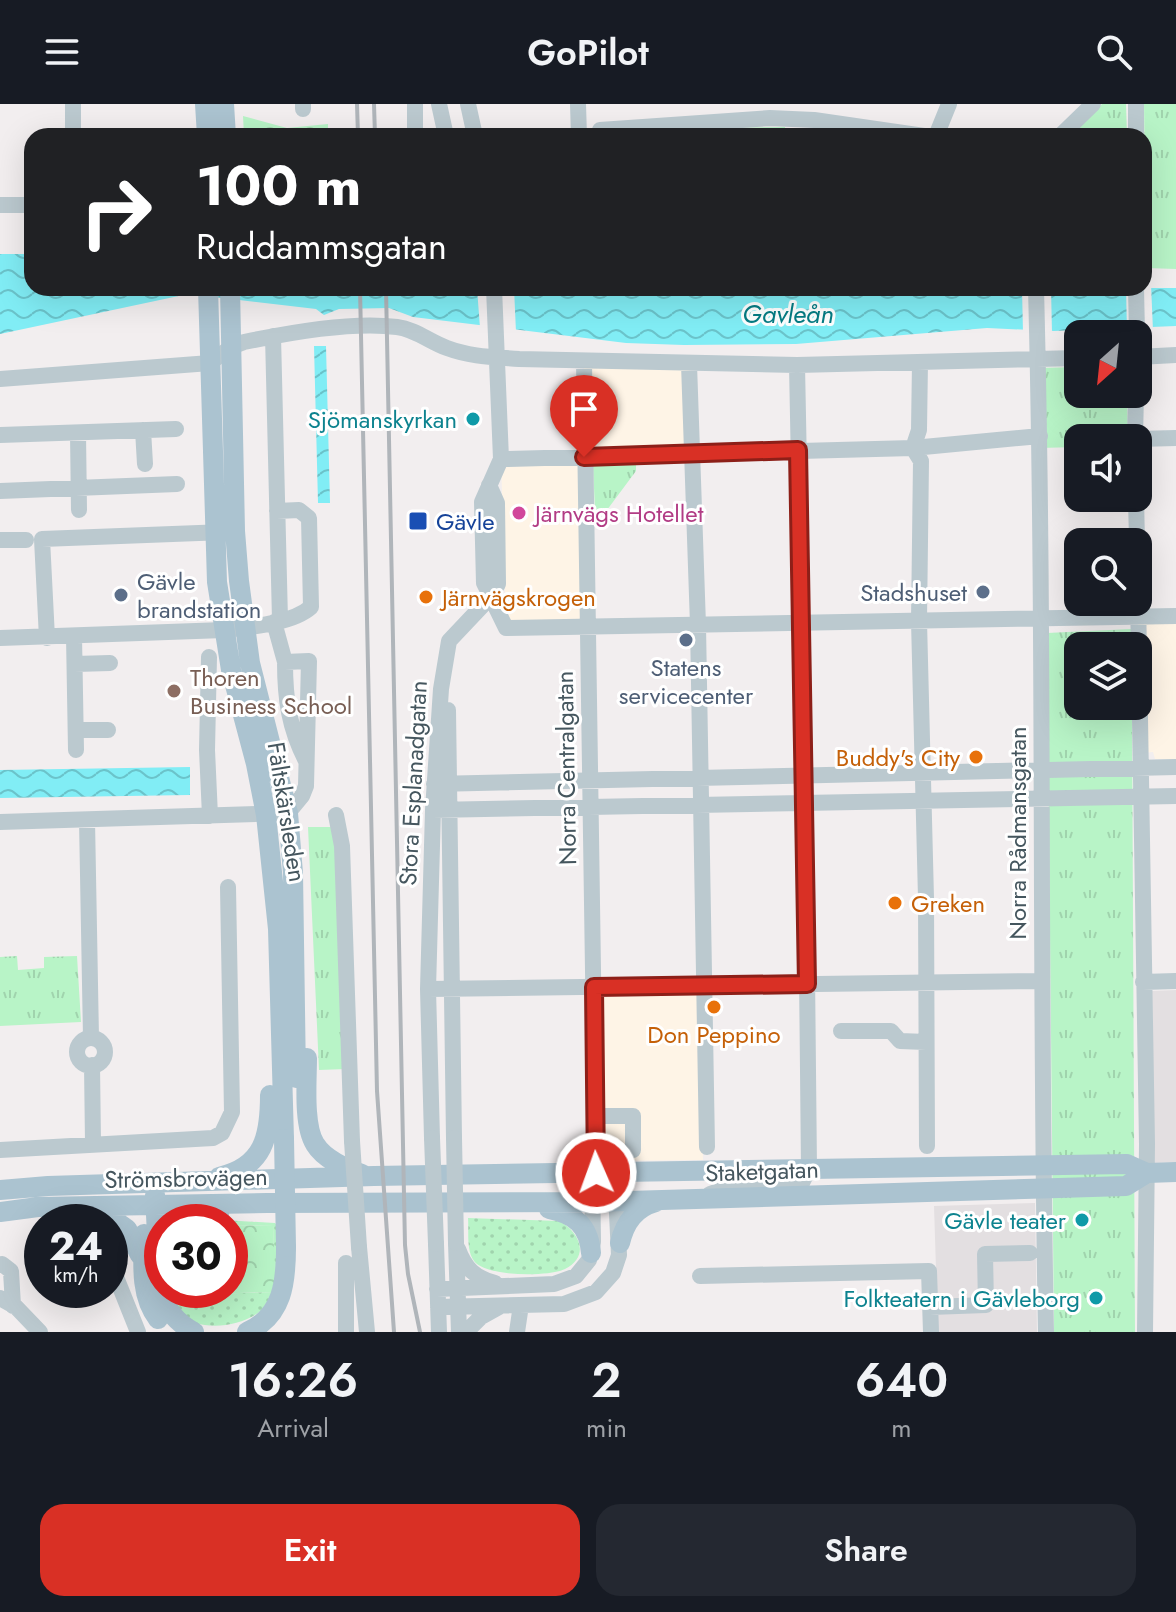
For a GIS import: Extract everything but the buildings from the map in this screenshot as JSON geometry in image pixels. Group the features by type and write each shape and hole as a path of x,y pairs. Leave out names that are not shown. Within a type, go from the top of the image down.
{"main road":[{"path":"205,104 206,128"},
{"path":"224,104 226,128"},
{"name":"Fältskärsleden","path":"208,296 210,363 234,629 266,815 278,929 290,1139"},
{"name":"Fältskärsleden","path":"224,532 230,296"},
{"name":"Fältskärsleden","path":"234,629 277,762 288,813 293,873 290,1139 292,1247 299,1281 293,1303 279,1325 270,1332"},
{"path":"191,1183 226,1175 248,1165 261,1149 269,1129 267,984 270,866"},
{"path":"293,873 307,951 307,1105 313,1143 330,1159 359,1174 374,1176"},
{"name":"Staketgatan","path":"374,1176 1127,1164 1147,1173 1176,1172"},
{"name":"Staketgatan","path":"374,1202 594,1202 1126,1186 1147,1173"},
{"name":"Strömsbrovägen","path":"0,1190 374,1176"},
{"path":"149,1183 150,1204"},
{"path":"620,1243 635,1213 651,1203 664,1200"},
{"name":"Strömsbrovägen","path":"208,1204 374,1202"},
{"path":"502,1202 552,1209 575,1217 587,1235 591,1253"},
{"path":"248,1207 267,1203"},
{"name":"Strömsbrovägen","path":"0,1212 24,1209"},
{"path":"128,1230 144,1250"},
{"name":"Fältskärsleden","path":"247,1332 268,1317 281,1299 292,1247"},
{"path":"151,1308 169,1332"},
{"path":"167,1308 176,1320 194,1332"}],"street":[{"path":"73,104 73,128"},
{"path":"415,104 415,128"},
{"path":"439,104 444,128"},
{"path":"468,104 473,128"},
{"path":"578,104 579,128"},
{"path":"939,128 949,104"},
{"path":"1068,128 1093,104"},
{"path":"1136,104 1136,128"},
{"path":"618,128 770,111 792,128 814,112 870,128"},
{"path":"0,205 24,205"},
{"path":"495,296 503,454 489,485 497,503 498,584 489,596 506,628 1176,616"},
{"name":"Norra Rådmansgatan","path":"1036,296 1040,436 1041,981 1046,1332"},
{"path":"1136,296 1137,320"},
{"path":"0,379 210,363 231,347 273,336 337,328 397,327 477,357 584,362 797,365 1064,358"},
{"path":"273,336 277,621 285,662 285,698 293,736 307,762"},
{"path":"1152,356 1176,355"},
{"name":"Norra Centralgatan","path":"438,1307 564,1304 596,1292 613,1273 620,1243 616,1201 601,1172 594,1116 584,362"},
{"path":"913,448 919,430 920,362"},
{"path":"689,364 698,625 707,1147"},
{"path":"693,1199 733,1186 802,1183 809,1169 797,365"},
{"path":"0,435 176,429"},
{"path":"143,430 145,464"},
{"path":"78,433 79,510"},
{"path":"503,454 584,457 913,448 1040,436"},
{"path":"1152,439 1176,438"},
{"path":"913,448 921,461 919,621 927,1146"},
{"path":"0,491 177,484"},
{"path":"0,638 234,629 303,614 311,607 309,518 299,510 277,511"},
{"path":"0,540 224,532"},
{"path":"34,539 47,638"},
{"name":"Stora Esplanadgatan","path":"439,1332 428,989 441,810 445,665 449,641 489,596"},
{"path":"1138,617 1147,1173 1145,1332"},
{"path":"74,636 76,750"},
{"path":"209,657 207,750 210,816"},
{"path":"0,822 288,813 306,786 309,661 285,662"},
{"path":"75,664 110,663"},
{"path":"76,730 108,730"},
{"path":"442,784 1176,767"},
{"path":"441,810 1176,796"},
{"name":"Stora Esplanadgatan","path":"441,810 450,989 459,1332"},
{"path":"336,815 342,846 352,1141 367,1332"},
{"path":"87,820 91,1038 100,1042 104,1051 101,1060 92,1065 93,1143"},
{"path":"0,1150 213,1138 222,1133 232,1112 228,887"},
{"path":"428,989 1041,981"},
{"path":"1143,982 1176,981"},
{"path":"841,1031 891,1031 900,1041 926,1042"},
{"path":"594,1116 633,1116 633,1150"},
{"name":"Norra Centralgatan","path":"591,1253 594,1202 601,1172"},
{"path":"456,1243 463,1261 473,1273 479,1278 504,1285"},
{"path":"437,1289 554,1284 569,1280 582,1271 591,1253"},
{"path":"930,1307 986,1305 985,1254 1030,1253"},
{"path":"346,1263 346,1332"},
{"path":"0,1265 11,1271 7,1302 40,1332"},
{"path":"700,1276 929,1271 931,1332"},
{"path":"466,1332 481,1317 503,1305"},
{"path":"517,1332 521,1305"},
{"path":"128,1307 138,1332"}],"shaded area":[{"path":"584,362 689,364 692,453 584,458 587,626 506,628 501,459 584,457"},
{"path":"1176,616 1176,759 1155,759 1153,752 1141,753 1140,720 1152,720 1152,632 1138,632 1138,617"},
{"path":"1176,990 1176,1162 1154,1163 1152,991"},
{"path":"700,995 703,1160 602,1161 600,997"},
{"path":"1035,1203 1037,1332 938,1332 934,1206"}],"green space":[{"path":"1102,104 1126,104 1127,128 1077,128"},
{"path":"1144,104 1176,104 1176,269 1152,268 1152,128 1144,128"},
{"path":"243,116 287,128 244,128"},
{"path":"328,124 328,128 287,128"},
{"path":"1064,367 1064,408 1127,408 1128,424 1064,424 1064,447 1039,448 1038,368"},
{"path":"636,465 636,471 607,510 595,510 593,466"},
{"path":"1131,629 1131,632 1068,632"},
{"path":"1064,632 1064,720 1132,720 1135,1332 1054,1332 1047,633"},
{"path":"308,827 331,827 338,846 346,1069 319,1070"},
{"path":"17,956 18,970 44,968 44,957 77,956 81,1022 0,1026 0,957"},
{"path":"468,1218 559,1221 577,1237 580,1251 573,1264 557,1272 518,1274 491,1270 471,1257"},
{"path":"248,1221 275,1223 279,1228 279,1284 274,1296 267,1306 246,1320 220,1325 195,1323 182,1312 178,1308 248,1308 248,1293 275,1292 273,1225 248,1226"},
{"path":"273,1225 276,1292 248,1293 248,1226"}],"water":[{"path":"0,254 24,254 24,296 179,296 0,334"},
{"name":"Gavleån","path":"1152,288 1176,288 1176,326 1152,327 1152,320 1064,320 1064,331 987,328 796,344 626,343 413,317 389,308 339,309 324,315 316,309 205,296 1152,296"},
{"path":"314,346 326,346 330,503 318,503"},
{"path":"190,767 190,795 0,798 0,770"}],"pier":[{"path":"478,296 514,296 516,332 480,328"},
{"path":"1022,296 1051,296 1052,333 1023,333"},
{"path":"1126,296 1152,296 1153,331 1152,320 1127,320"}],"railway":[{"path":"357,104 358,128"},
{"path":"374,104 375,128"},
{"path":"360,296 377,1091 394,1332"},
{"path":"386,296 405,1245 420,1332"}],"place":[{"name":"Sjömanskyrkan","path":"473,419"},
{"name":"Järnvägs Hotellet","path":"519,513"},
{"name":"Gävle","path":"418,521"},
{"name":"Stadshuset","path":"983,592"},
{"name":"Gävle brandstation","path":"121,595"},
{"name":"Järnvägskrogen","path":"426,597"},
{"name":"Statens servicecenter","path":"686,640"},
{"name":"Thoren Business School","path":"174,691"},
{"name":"Buddy's City","path":"976,757"},
{"name":"Greken","path":"895,903"},
{"name":"Don Peppino","path":"714,1007"},
{"name":"Gävle teater","path":"1082,1220"},
{"name":"Folkteatern i Gävleborg","path":"1096,1298"}],"route":[{"path":"584,457 798,450 805,775 807,984 594,987 596,1173"}]}
